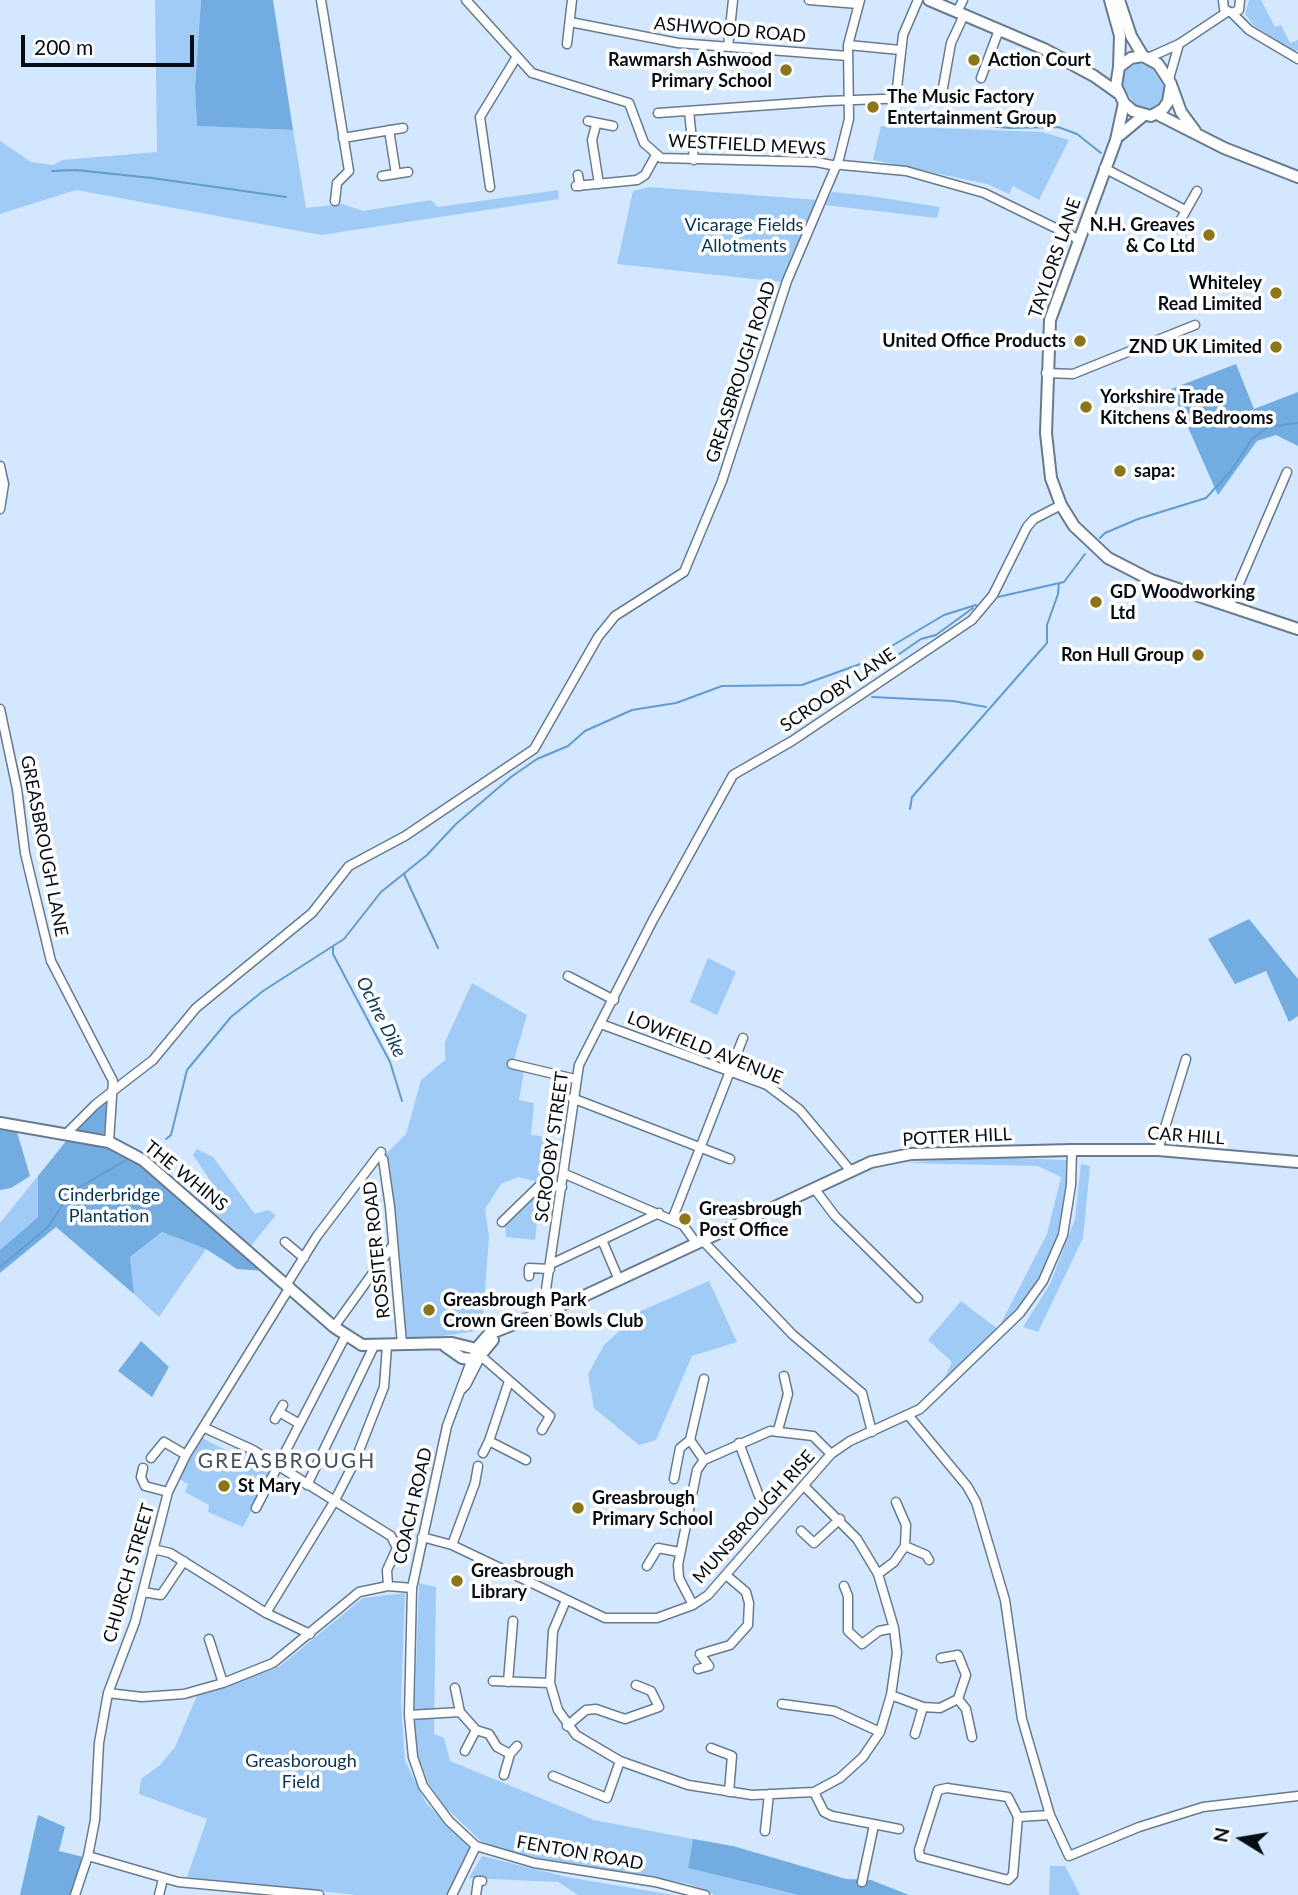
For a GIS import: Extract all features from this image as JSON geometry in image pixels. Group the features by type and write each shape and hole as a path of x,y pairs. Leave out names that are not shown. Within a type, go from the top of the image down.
{"main road":[{"path":"929,0 1094,76 1144,115 1157,114 1298,177"},
{"path":"1110,0 1120,36 1118,69 1121,98"},
{"path":"1119,0 1130,36 1146,57 1158,64 1170,82 1181,112 1197,134"},
{"path":"1094,76 1118,69 1131,58 1146,57"},
{"path":"1157,114 1168,102 1170,82"},
{"name":"TAYLORS LANE","path":"1121,98 1116,140 1050,320 1046,373 1046,433 1051,478 1061,505 1074,526 1108,558 1152,580 1298,629"},
{"name":"TAYLORS LANE","path":"1116,140 1144,115"},
{"name":"THE WHINS","path":"0,1123 109,1142 143,1160 334,1327 362,1345 374,1346"},
{"name":"CAR HILL","path":"1072,1150 1158,1150 1298,1162"},
{"name":"POTTER HILL","path":"474,1358 489,1334 619,1280 850,1170 911,1154 1072,1150"},
{"path":"374,1346 445,1346 452,1343 474,1358"}],"street":[{"path":"321,0 349,171 337,183 335,201"},
{"path":"466,0 516,58 538,77 629,103 644,143 656,156 643,177 630,182 578,186 578,175"},
{"path":"567,44 572,0"},
{"path":"728,47 733,0"},
{"path":"809,0 859,2"},
{"path":"896,97 903,35 918,0"},
{"path":"659,113 940,95 963,0"},
{"name":"GREASBROUGH ROAD","path":"67,1133 153,1060 197,1008 312,913 349,866 405,836 534,749 598,637 615,616 684,572 695,552 722,481 786,281 839,166 847,131 848,45 859,2"},
{"path":"1146,57 1179,44 1231,6 1249,30 1298,59"},
{"name":"ASHWOOD ROAD","path":"570,22 661,41 848,56"},
{"path":"981,78 999,30"},
{"path":"1170,82 1179,44"},
{"path":"848,45 900,50"},
{"path":"490,187 480,117 516,58"},
{"path":"689,111 694,160"},
{"path":"599,184 592,123 613,126"},
{"path":"343,138 402,128"},
{"path":"389,130 396,174"},
{"name":"WESTFIELD MEWS","path":"656,156 694,160 816,162 906,171 984,193 1080,240"},
{"path":"1104,168 1185,210"},
{"path":"382,176 408,172"},
{"path":"1176,228 1197,191"},
{"path":"1046,373 1073,374 1195,325"},
{"path":"0,466 4,484 0,509"},
{"path":"1229,607 1287,472"},
{"name":"SCROOBY LANE","path":"653,920 733,775 792,741 972,620 996,589 1027,527 1034,519 1061,505"},
{"name":"GREASBROUGH LANE","path":"0,709 17,789 25,853 51,961 74,1010 111,1074 115,1091 109,1142"},
{"name":"SCROOBY STREET","path":"549,1310 545,1296 565,1174 575,1079 583,1054 614,1000 653,920"},
{"path":"568,976 614,1000"},
{"name":"LOWFIELD AVENUE","path":"601,1024 767,1085 788,1098 850,1170"},
{"path":"672,1220 744,1038"},
{"path":"1158,1150 1186,1059"},
{"path":"512,1064 575,1079"},
{"path":"572,1098 730,1159"},
{"name":"MUNSBROUGH RISE","path":"422,1537 452,1545 605,1618 657,1618 693,1605 708,1595 831,1454 909,1416 931,1400 1014,1319 1043,1281 1056,1255 1068,1214 1072,1150"},
{"name":"CHURCH STREET","path":"75,1895 88,1856 95,1820 99,1743 108,1693 135,1622 168,1492 186,1455 205,1428 317,1236 380,1154"},
{"name":"ROSSITER ROAD","path":"380,1154 383,1159 393,1245 402,1344"},
{"path":"565,1174 683,1225 793,1335 862,1394 872,1432"},
{"path":"502,1222 540,1185 562,1187"},
{"path":"814,1188 835,1216 918,1298"},
{"path":"529,1276 529,1268 550,1266 659,1213"},
{"path":"602,1240 619,1280"},
{"path":"285,1242 304,1258"},
{"path":"334,1327 393,1245"},
{"path":"256,1508 276,1465 346,1335"},
{"path":"307,1485 374,1346"},
{"path":"266,1613 334,1502 376,1412 387,1374 387,1346"},
{"path":"474,1358 509,1381 550,1416 542,1430"},
{"name":"COACH ROAD","path":"108,1693 142,1697 184,1694 223,1684 273,1663 359,1592 388,1586 412,1588 447,1426 474,1358"},
{"path":"778,1430 788,1394 784,1376"},
{"path":"674,1479 680,1448 690,1440 704,1379"},
{"path":"483,1453 509,1381"},
{"path":"279,1412 298,1423"},
{"path":"909,1416 967,1486 976,1502 1005,1600 1022,1719 1050,1815 1071,1858 1139,1827 1203,1807 1298,1796"},
{"path":"205,1428 253,1450 391,1536 397,1548 387,1570 388,1586"},
{"path":"693,1605 679,1578 679,1552 696,1470 704,1460 738,1443 778,1430 813,1436 831,1454"},
{"path":"690,1440 704,1460"},
{"path":"489,1441 526,1461"},
{"path":"151,1458 164,1442 186,1455"},
{"path":"738,1443 759,1496"},
{"path":"452,1545 478,1466"},
{"path":"143,1468 141,1477 145,1486 168,1492"},
{"path":"566,1600 553,1631 550,1683 558,1710 576,1735 620,1761 688,1785 729,1792 814,1792 840,1778 863,1758 880,1732 891,1695 897,1653 894,1628 878,1574 857,1539 840,1519 804,1486"},
{"path":"878,1574 894,1562 905,1546 906,1525 896,1502"},
{"path":"801,1531 814,1544 840,1519"},
{"path":"905,1546 926,1555 929,1560"},
{"path":"647,1566 658,1548 679,1552"},
{"path":"153,1549 184,1561 266,1613 310,1634"},
{"path":"143,1591 161,1595 184,1561"},
{"path":"698,1669 709,1666 700,1654 730,1645 748,1625 749,1603 746,1592 726,1575"},
{"path":"844,1586 848,1596 848,1631 862,1644 879,1631 894,1628"},
{"name":"FENTON ROAD","path":"412,1588 409,1715 413,1757 423,1786 449,1821 476,1846 534,1863 655,1882 705,1895"},
{"path":"508,1682 513,1621"},
{"path":"209,1639 223,1684"},
{"path":"891,1695 923,1707 940,1708 958,1699 966,1675 958,1655 941,1658"},
{"path":"493,1681 550,1683"},
{"path":"567,1726 586,1710 596,1709 625,1719 659,1707 651,1691 636,1685"},
{"path":"458,1692 460,1712 476,1730 489,1734 497,1747 510,1754"},
{"path":"958,1699 966,1709 972,1737"},
{"path":"782,1704 834,1711 880,1732"},
{"path":"915,1734 923,1707"},
{"path":"409,1715 460,1712"},
{"path":"465,1751 476,1730"},
{"path":"504,1775 510,1754 517,1746"},
{"path":"710,1748 732,1756 729,1792"},
{"path":"554,1776 607,1798 620,1761"},
{"path":"947,1788 1009,1797 1018,1817 1013,1875 1008,1880 920,1857 921,1843 938,1790 947,1788"},
{"path":"814,1792 824,1812 899,1829"},
{"path":"765,1831 769,1794"},
{"path":"1018,1817 1050,1815"},
{"path":"862,1882 874,1825"},
{"path":"452,1895 476,1846"},
{"path":"88,1856 163,1879 241,1890 319,1895"},
{"path":"159,1895 163,1879"},
{"path":"476,1895 478,1881 482,1881"}],"green space":[{"path":"155,0 201,0 195,87 197,126 293,130 306,208 343,204 363,211 431,200 438,207 558,190 559,199 321,235 76,190 0,214 0,141 31,162 53,165 62,160 157,152"},
{"path":"201,0 273,0 293,130 197,126 195,87"},
{"path":"1249,0 1261,0 1275,27 1281,25 1290,43 1298,40 1298,50 1294,51 1254,26 1245,14"},
{"path":"1138,63 1151,67 1165,88 1161,102 1151,108 1137,106 1122,87 1125,70"},
{"path":"881,126 1042,132 1069,140 1039,200 1013,186 1009,194 987,184 873,160"},
{"name":"Vicarage Fields Allotments","path":"649,187 817,200 781,282 617,264 633,191"},
{"path":"832,192 940,207 937,218 825,205"},
{"path":"1236,364 1254,409 1298,392 1298,446 1276,435 1257,441 1218,495 1171,389"},
{"path":"1249,919 1298,979 1298,1016 1289,1022 1266,971 1235,984 1208,939"},
{"path":"708,958 736,972 717,1015 690,1002"},
{"path":"472,983 527,1015 513,1063 524,1071 519,1100 534,1103 531,1135 541,1136 550,1143 539,1182 518,1177 501,1184 485,1209 489,1237 483,1316 475,1319 476,1331 410,1341 403,1336 387,1153 406,1134 421,1080 445,1060 445,1042"},
{"path":"109,1098 106,1134 75,1131"},
{"name":"Cinderbridge Plantation","path":"0,1130 17,1132 30,1176 11,1188 0,1190"},
{"name":"Cinderbridge Plantation","path":"67,1140 111,1144 183,1200 265,1271 237,1269 206,1249 162,1232 130,1257 134,1294 56,1227 0,1273 0,1250 38,1217 38,1176"},
{"path":"197,1149 213,1157 255,1214 268,1210 276,1215 251,1246 208,1206 218,1192 193,1155"},
{"path":"977,1157 1068,1160 1065,1216 1040,1281 998,1330 942,1383 952,1362 928,1340 961,1301 998,1329 1047,1234 1061,1177 1038,1166 905,1163"},
{"path":"1081,1164 1090,1166 1083,1238 1038,1332 1023,1327 1050,1284 1075,1219"},
{"path":"38,1176 38,1217 0,1250 0,1223"},
{"path":"534,1195 538,1196 539,1206 535,1240 506,1237 505,1223"},
{"path":"162,1232 206,1249 159,1317 134,1294 130,1257"},
{"path":"709,1281 737,1342 692,1356 656,1440 639,1445 594,1408 588,1374 604,1345 641,1311"},
{"path":"141,1341 169,1367 152,1397 118,1371"},
{"path":"202,1438 232,1453 234,1448 243,1452 272,1470 243,1527 208,1512 209,1505 185,1492 188,1484 179,1479"},
{"path":"419,1583 436,1587 434,1734 444,1738 450,1761 594,1820 693,1839 688,1868 797,1895 715,1895 689,1884 630,1873 542,1862 511,1854 482,1842 444,1806 429,1784 418,1756 414,1725"},
{"name":"Greasborough Field","path":"405,1593 401,1700 405,1761 426,1803 471,1849 449,1895 356,1895 187,1877 207,1819 139,1794 141,1779 160,1765 175,1747 197,1696 279,1667 363,1598"},
{"path":"38,1815 65,1827 59,1851 83,1857 71,1895 20,1895"},
{"path":"693,1839 733,1846 846,1879 871,1880 909,1895 798,1895 688,1868"},
{"path":"482,1856 567,1877 673,1895 578,1895 558,1882 469,1878"},
{"path":"1050,1866 1065,1866 1080,1895 1049,1895"}],"waterway":[{"path":"886,123 927,121 1010,128 1058,127 1077,134 1101,153"},
{"path":"52,171 76,170 152,178 286,197"},
{"path":"1100,538 1105,533 1138,519 1206,498 1231,471 1252,439 1268,427 1298,423"},
{"path":"998,597 1064,582 1085,554"},
{"path":"910,809 912,797 1047,643 1047,625 1059,583"},
{"path":"166,1139 171,1135 187,1070 231,1017 263,991 344,939 381,892 427,855 456,824 511,777 537,759 568,746 585,731 632,710 676,703 722,686 802,685 863,663 944,615 976,605"},
{"path":"865,663 889,661 921,639 936,635 973,608"},
{"path":"872,697 953,701 986,707"},
{"path":"404,874 438,948"},
{"name":"Ochre Dike","path":"333,947 333,954 390,1062 402,1101"},
{"path":"0,1267 48,1227 71,1192 128,1159"}],"place":[{"name":"Action Court","path":"974,60"},
{"name":"Rawmarsh Ashwood Primary School","path":"786,70"},
{"name":"The Music Factory Entertainment Group","path":"873,107"},
{"name":"N.H. Greaves & Co Ltd","path":"1209,235"},
{"name":"Whiteley Read Limited","path":"1276,293"},
{"name":"United Office Products","path":"1080,341"},
{"name":"ZND UK Limited","path":"1276,347"},
{"name":"Yorkshire Trade Kitchens & Bedrooms","path":"1086,407"},
{"name":"sapa:","path":"1120,471"},
{"name":"GD Woodworking Ltd","path":"1096,602"},
{"name":"Ron Hull Group","path":"1198,655"},
{"name":"Greasbrough Post Office","path":"685,1219"},
{"name":"Greasbrough Park Crown Green Bowls Club","path":"429,1310"},
{"name":"St Mary","path":"224,1486"},
{"name":"Greasbrough Primary School","path":"578,1508"},
{"name":"Greasbrough Library","path":"457,1581"}],"district":[{"name":"GREASBROUGH","path":"287,1461"}]}
